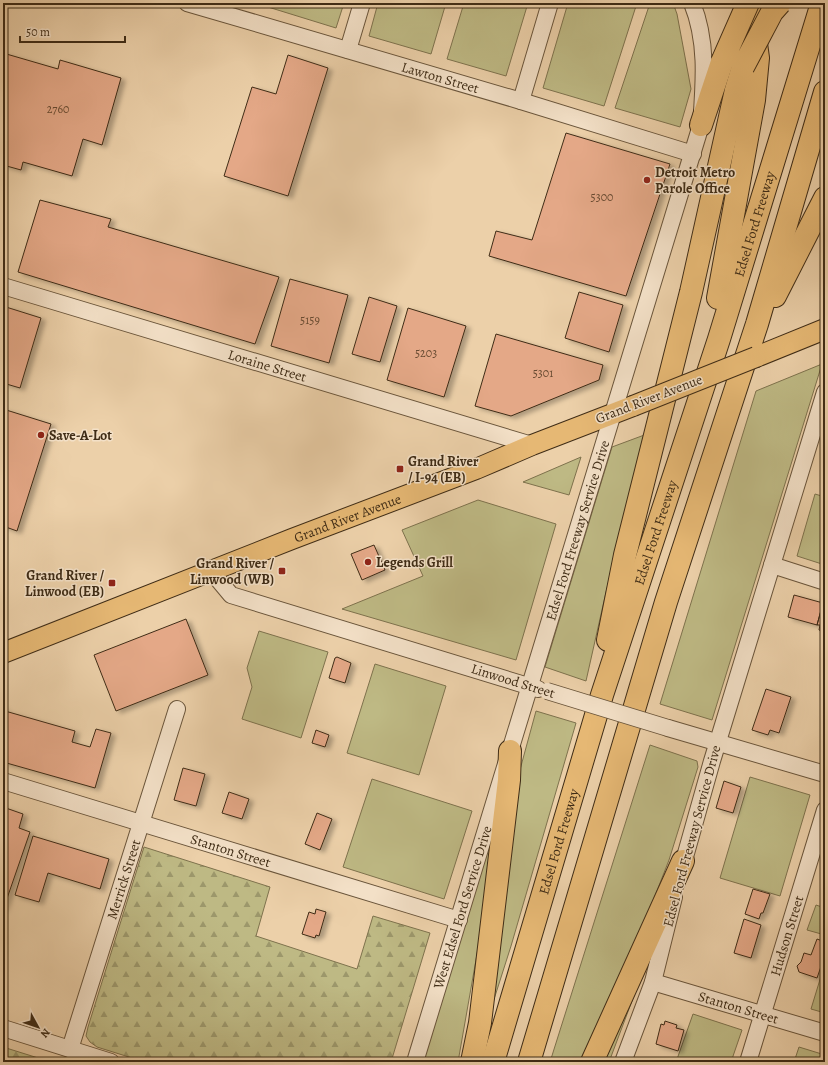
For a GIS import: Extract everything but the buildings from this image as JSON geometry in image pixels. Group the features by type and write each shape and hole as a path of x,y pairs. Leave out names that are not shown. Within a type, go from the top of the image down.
{"highway":[{"path":"701,125 722,62 748,3"},
{"path":"719,339 718,295 754,100 758,58 753,22 748,3"},
{"path":"602,695 609,631 625,555 691,292 736,90 743,67 772,12 780,3"},
{"name":"Edsel Ford Freeway","path":"493,1062 602,695 719,339 822,3"},
{"path":"529,1062 666,602 757,324 825,92"},
{"path":"757,324 775,297 825,198"},
{"path":"472,1062 481,1016 509,780 510,751"},
{"path":"592,1062 683,861"}],"main road":[{"name":"Grand River Avenue","path":"3,653 476,469 532,445 825,329"}],"street":[{"name":"Lawton Street","path":"187,3 521,101 693,154"},
{"path":"348,50 362,3"},
{"path":"521,101 550,3"},
{"name":"Edsel Ford Freeway Service Drive","path":"510,751 701,125 704,56 698,18 692,3"},
{"name":"Loraine Street","path":"3,286 532,445"},
{"name":"Edsel Ford Freeway Service Drive","path":"623,1062 653,982 683,861 825,392"},
{"path":"772,565 825,582"},
{"name":"Linwood Street","path":"211,571 231,595 668,728 825,774"},
{"name":"Merrick Street","path":"70,1050 177,709"},
{"name":"West Edsel Ford Service Drive","path":"415,1062 510,751"},
{"name":"Stanton Street","path":"3,781 459,920"},
{"name":"Hudson Street","path":"748,1062 825,810"},
{"name":"Stanton Street","path":"653,982 825,1033"},
{"path":"3,1028 111,1062"}],"green space":[{"path":"269,3 344,3 336,28 268,7"},
{"path":"378,3 446,3 431,54 369,36"},
{"path":"464,3 528,3 506,76 447,59"},
{"path":"568,3 637,3 604,106 543,88"},
{"path":"650,3 673,3 677,14 691,89 680,127 615,108"},
{"path":"822,364 712,720 660,704 756,391"},
{"path":"647,434 606,592 586,681 545,667 612,447"},
{"path":"581,457 569,495 523,482"},
{"path":"815,494 825,497 825,565 797,556"},
{"path":"478,500 556,524 516,660 342,609 423,576 402,530"},
{"path":"259,631 328,652 301,738 242,719 252,687 247,668"},
{"path":"375,664 446,686 419,775 347,753"},
{"path":"536,711 576,723 511,946 482,1037 515,788"},
{"path":"650,745 697,761 698,767 669,860 651,906 582,1062 550,1062"},
{"path":"750,777 810,795 780,896 720,878"},
{"path":"372,779 472,811 444,899 343,867"},
{"path":"489,845 492,846 480,937 458,1062 423,1062"},
{"path":"144,847 270,887 256,936 357,969 373,916 430,933 391,1062 145,1062 97,1047 90,1042 86,1036 88,1027"},
{"path":"816,905 825,908 825,935 807,930"},
{"path":"825,963 825,1013 811,1009"},
{"path":"635,993 609,1062 597,1062"},
{"path":"693,1014 742,1030 731,1062 676,1062"},
{"path":"3,1047 51,1062 3,1062"},
{"path":"799,1047 825,1055 825,1062 794,1062"}],"place":[{"name":"Detroit Metro Parole Office","path":"647,180"},
{"name":"Save-A-Lot","path":"41,435"},
{"name":"Grand River / I-94 (EB)","path":"400,469"},
{"name":"Legends Grill","path":"368,562"},
{"name":"Grand River / Linwood (WB)","path":"282,571"},
{"name":"Grand River / Linwood (EB)","path":"112,583"}]}
